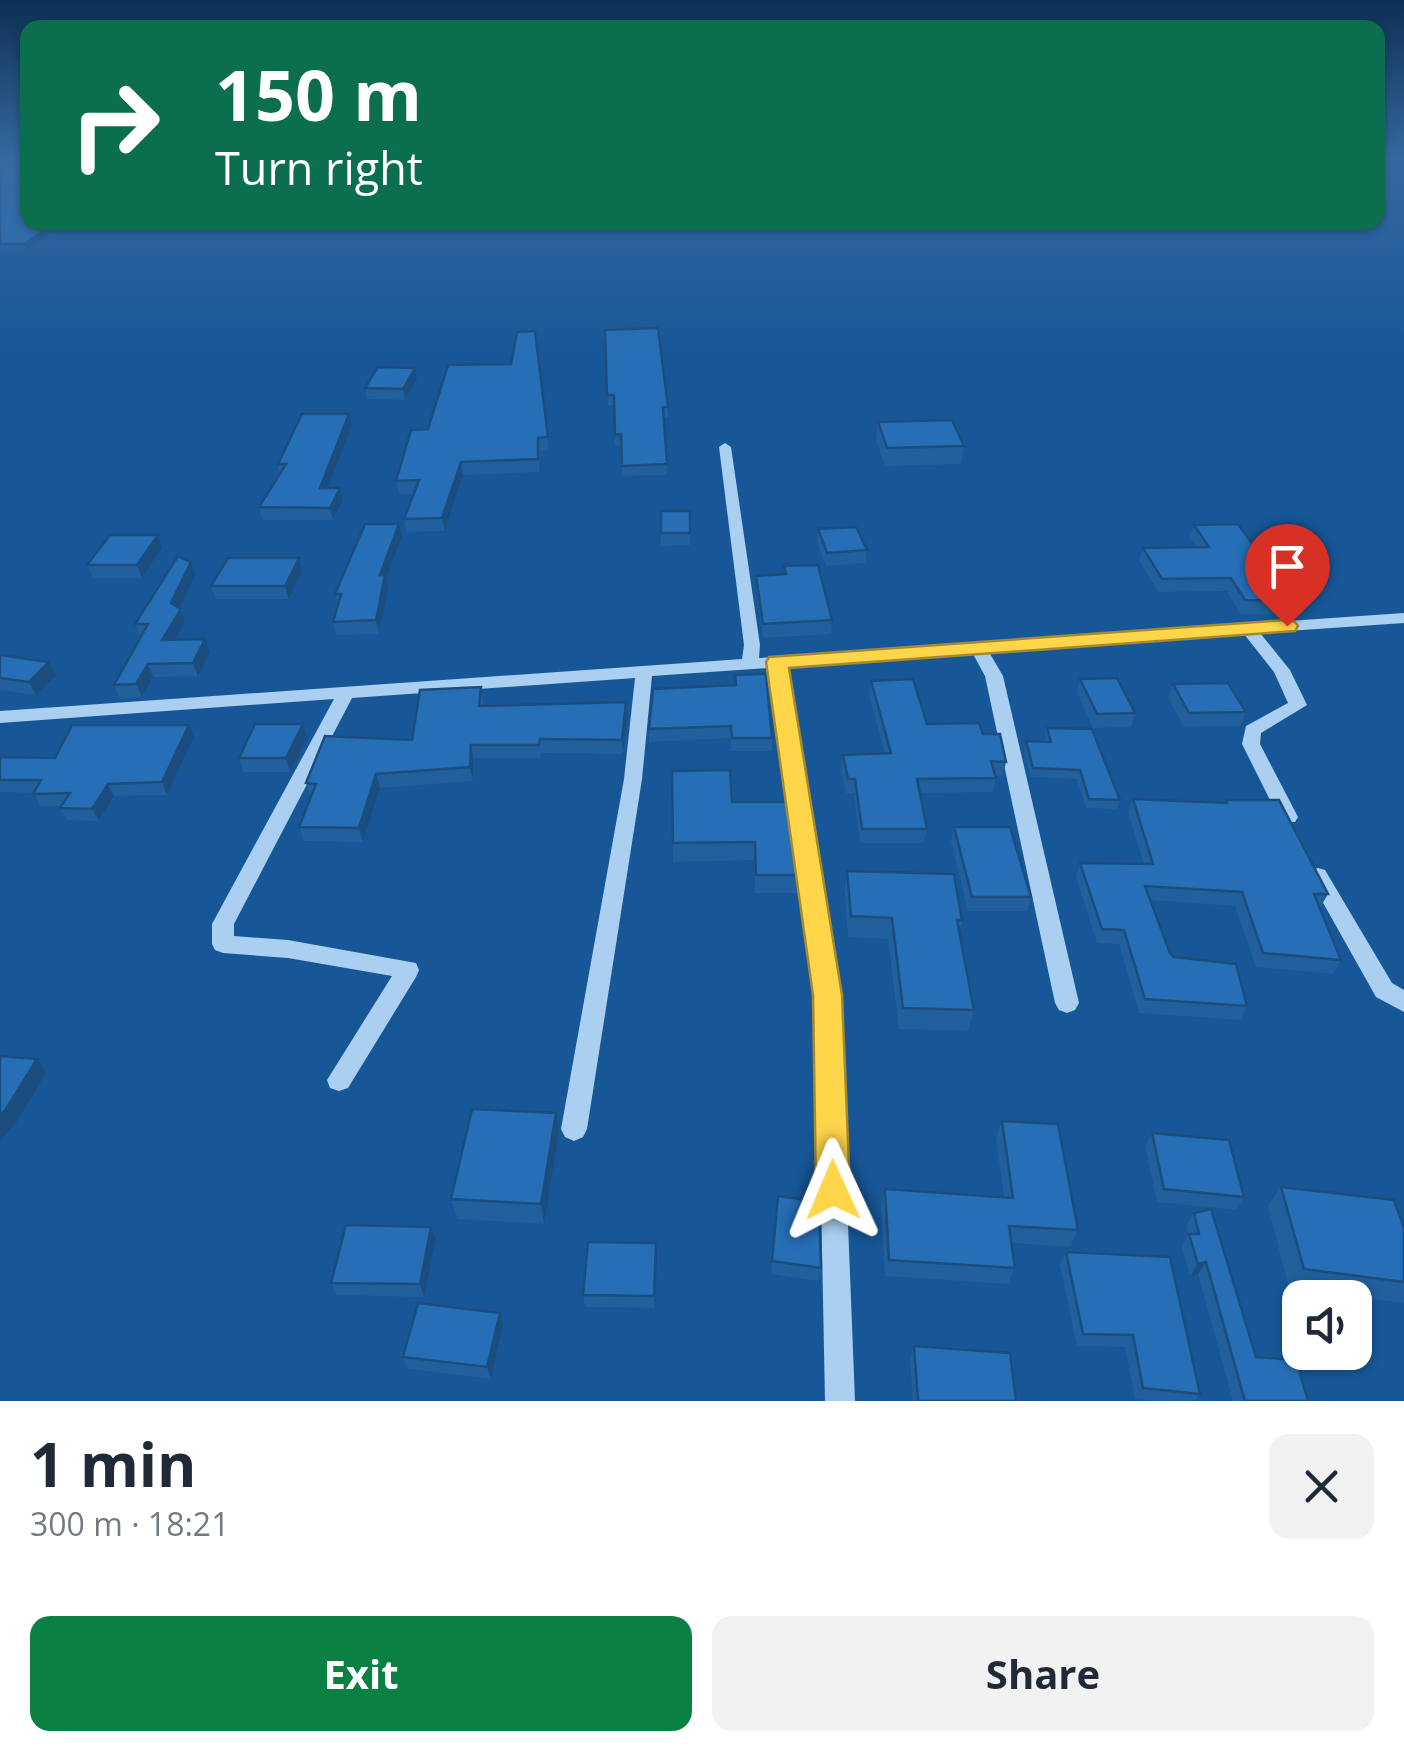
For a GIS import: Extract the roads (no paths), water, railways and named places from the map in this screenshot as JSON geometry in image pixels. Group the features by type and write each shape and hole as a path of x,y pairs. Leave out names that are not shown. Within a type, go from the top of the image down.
{"street":[{"path":"725,447 752,645 750,664"},
{"path":"0,717 1404,618"},
{"path":"1248,629 1282,670 1298,705 1252,730 1251,744 1300,841 1384,990 1404,1002"},
{"path":"978,648 994,676 1067,1003"},
{"path":"777,662 828,995 840,1401"},
{"path":"574,1129 633,780 644,672"},
{"path":"339,1080 408,970 288,949 224,944 222,924 346,692"}]}
